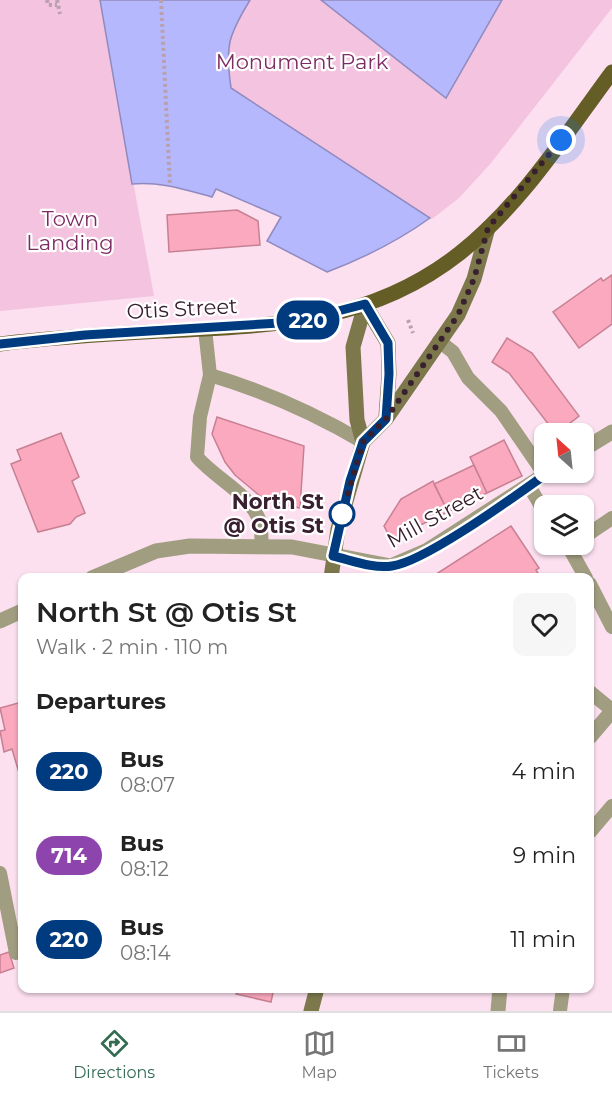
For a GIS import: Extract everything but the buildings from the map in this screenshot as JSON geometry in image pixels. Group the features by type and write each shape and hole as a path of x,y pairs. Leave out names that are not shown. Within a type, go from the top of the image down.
{"main road":[{"name":"Otis Street","path":"0,344 85,335 296,322 365,304 411,285 441,267 488,228 536,173 611,74"},
{"path":"332,573 333,556 350,481 363,442 386,419 458,315 474,279 488,228"},
{"path":"365,304 388,343 389,374 386,419"},
{"path":"363,442 357,420 353,347 365,304"},
{"path":"311,1011 316,993"}],"street":[{"path":"594,443 612,432"},
{"name":"Mill Street","path":"104,573 156,550 190,546 292,547 381,566 400,564 426,551 534,483"},
{"path":"0,621 18,613"},
{"path":"594,732 612,710"},
{"path":"498,1011 500,993"}],"lane":[{"path":"205,329 210,375 200,417 197,457 210,472 242,495 260,520 262,547"},
{"path":"439,341 453,352 468,378 501,411 534,456"},
{"path":"210,375 248,386 318,415 363,442"},
{"path":"529,486 534,495"},
{"path":"594,530 612,518"},
{"path":"574,555 583,573"},
{"path":"594,592 612,627"},
{"path":"594,695 612,710"},
{"path":"594,827 612,806"},
{"path":"0,873 16,953"},
{"path":"560,1011 562,993"}],"path":[{"path":"47,0 48,5 57,2 60,14"},
{"path":"161,0 170,186"},
{"path":"408,320 412,333"}],"green space":[{"name":"Town Landing","path":"0,0 100,0 154,296 0,311"},
{"name":"Monument Park","path":"250,0 321,0 446,98 502,0 612,0 612,8 491,163 459,198 432,219 231,88 226,51 238,19"}],"water":[{"path":"100,0 250,0 237,23 230,42 228,62 231,88 430,218 380,248 327,272 267,241 281,217 216,189 212,197 162,185 132,184"},
{"path":"321,0 502,0 446,98"}],"bus line":[{"name":"220","path":"0,344 85,335 296,322 318,319 365,304 388,343 389,374 386,419 363,442 350,481 333,556 381,566 400,564 479,519 534,482"}],"place":[{"name":"North St @ Otis St","path":"342,514"}],"route":[{"path":"342,514 363,442 386,419 406,386 458,315 474,279 488,228 508,207 561,140"}]}
